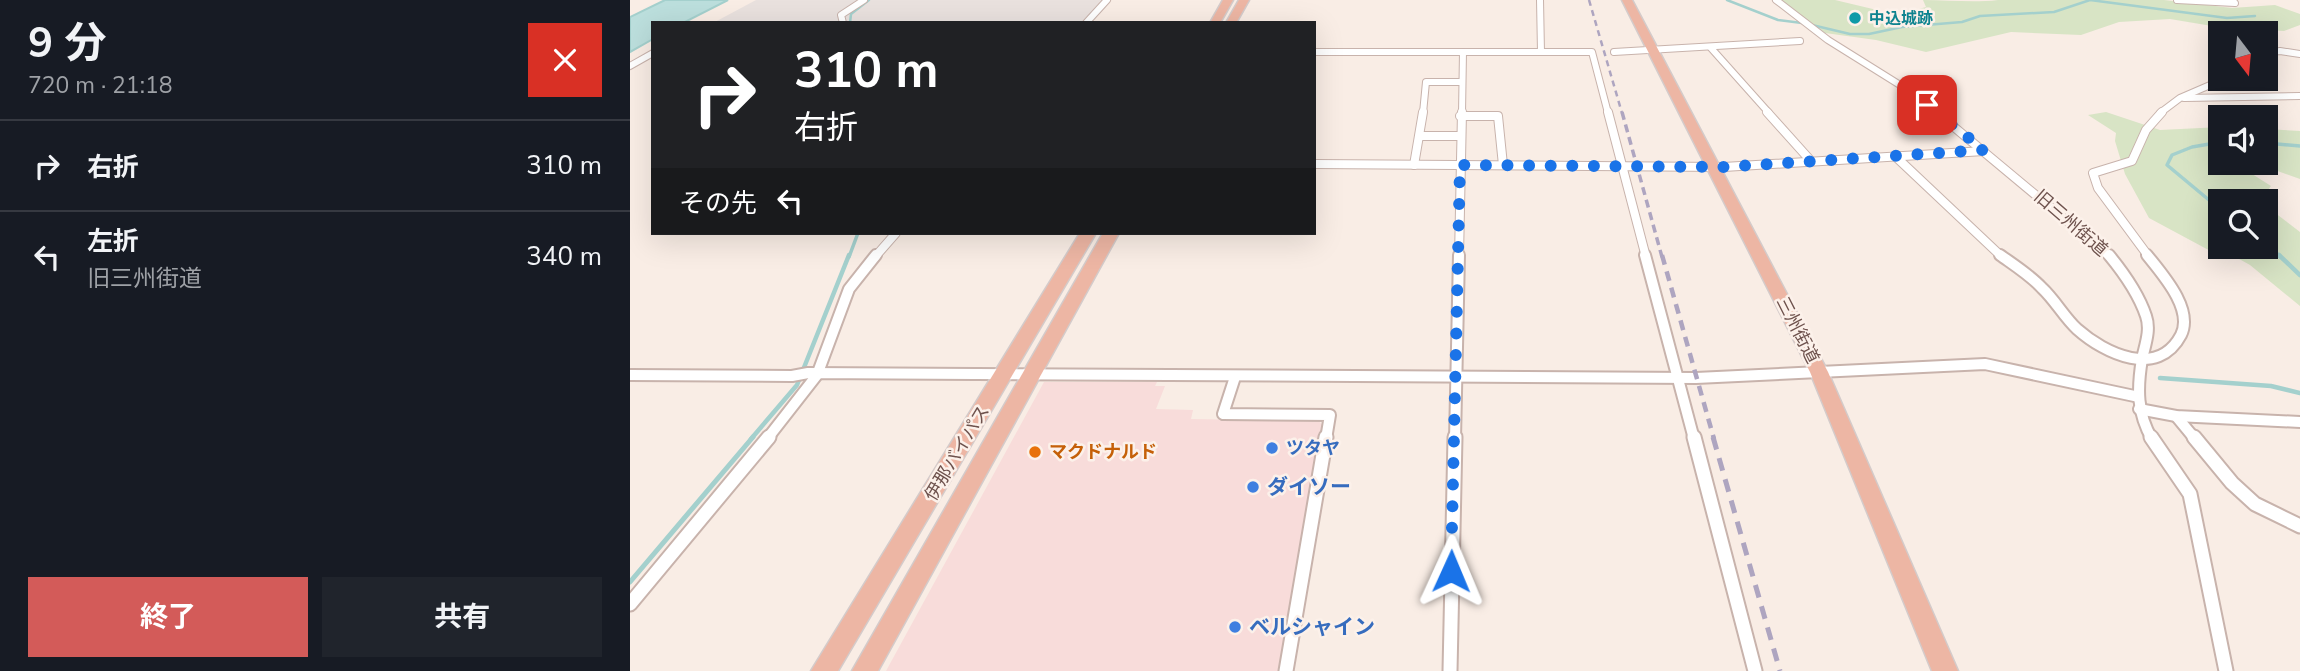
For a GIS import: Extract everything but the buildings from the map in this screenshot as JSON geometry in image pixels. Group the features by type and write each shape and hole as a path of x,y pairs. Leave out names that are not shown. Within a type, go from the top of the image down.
{"highway":[{"path":"1216,21 1228,0"},
{"path":"1232,21 1244,0"},
{"name":"三州街道","path":"1627,0 1819,372 1945,671"},
{"name":"伊那バイパス","path":"824,671 1087,235"},
{"name":"伊那バイパス","path":"865,671 1110,235"}],"street":[{"path":"842,21 841,15 864,0"},
{"path":"1088,21 1107,0"},
{"path":"1540,0 1541,52"},
{"name":"旧三州街道","path":"1776,0 1828,40 1908,90 2103,248 2121,269 2147,317 2148,334 2142,361 2139,403 2155,444 2190,494 2226,671"},
{"path":"2177,0 2235,3 2232,0"},
{"path":"1614,52 1800,41"},
{"path":"1711,48 1811,162"},
{"path":"1316,51 1592,52 1755,671"},
{"path":"2278,51 2300,54"},
{"path":"1450,671 1463,52"},
{"path":"630,66 651,54"},
{"path":"1415,165 1421,136 1426,82 1461,82"},
{"path":"1895,156 1987,245 2041,286 2077,329 2119,356 2142,361 2161,357 2175,345 2183,331 2182,309 2169,284 2098,188 2093,173 2136,158 2146,131 2169,103 2208,86"},
{"path":"2179,98 2300,96"},
{"path":"1460,116 1498,116 1503,165"},
{"path":"1421,136 1460,136"},
{"path":"1316,164 1714,167 1984,150"},
{"path":"630,604 794,407 813,374 849,289 894,235"},
{"path":"630,375 1677,378 1985,364 2139,403 2176,416 2300,422"},
{"path":"1235,377 1223,414 1329,415 1286,671"},
{"path":"2176,416 2232,483 2255,504 2300,526"}],"shaded area":[{"path":"756,0 1105,0 1086,21 717,21"},
{"path":"1044,382 1157,382 1155,386 1165,386 1156,409 1193,410 1191,419 1319,421 1322,425 1278,671 886,671"}],"green space":[{"path":"1780,0 1835,0 1898,15 1926,7 1923,0 2164,0 2232,8 2275,5 2300,14 2300,25 2284,31 2278,31 2278,21 2208,21 2208,25 2170,19 2119,22 2081,35 2011,32 1926,52 1876,40 1825,33"},
{"path":"2106,112 2160,130 2208,128 2208,175 2254,175 2271,186 2269,189 2208,189 2208,250 2149,218 2125,174 2115,141 2116,133 2088,115"},
{"path":"2278,130 2300,131 2300,179 2278,171"},
{"path":"2278,215 2300,232 2300,306 2239,259 2278,259"}],"water":[{"path":"665,0 728,0 687,21 651,21 651,40 630,52 630,17"}],"waterway":[{"path":"850,21 851,14 869,0"},
{"path":"1727,0 1778,20 1802,23"},
{"path":"1812,25 1850,34 1869,34 1902,27 1962,22 1980,16 2054,12 2090,0 2227,18 2255,16"},
{"path":"2208,144 2172,155 2167,165 2208,199"},
{"path":"2278,144 2300,146"},
{"path":"849,257 857,235"},
{"path":"751,439 797,385 849,255"},
{"path":"2279,255 2300,275"},
{"path":"2160,378 2271,386 2300,393"},
{"path":"630,582 753,437"}],"railway":[{"path":"1589,0 1622,113"},
{"path":"1622,112 1662,257"},
{"path":"1662,255 1714,439"},
{"path":"1713,437 1780,671"}],"place":[{"name":"中込城跡","path":"1855,18"},
{"name":"ツタヤ","path":"1272,448"},
{"name":"マクドナルド","path":"1035,452"},
{"name":"ダイソー","path":"1253,487"},
{"name":"ベルシャイン","path":"1235,627"}],"route":[{"path":"1451,571 1460,165 1724,167 1984,150 1927,105"}]}
